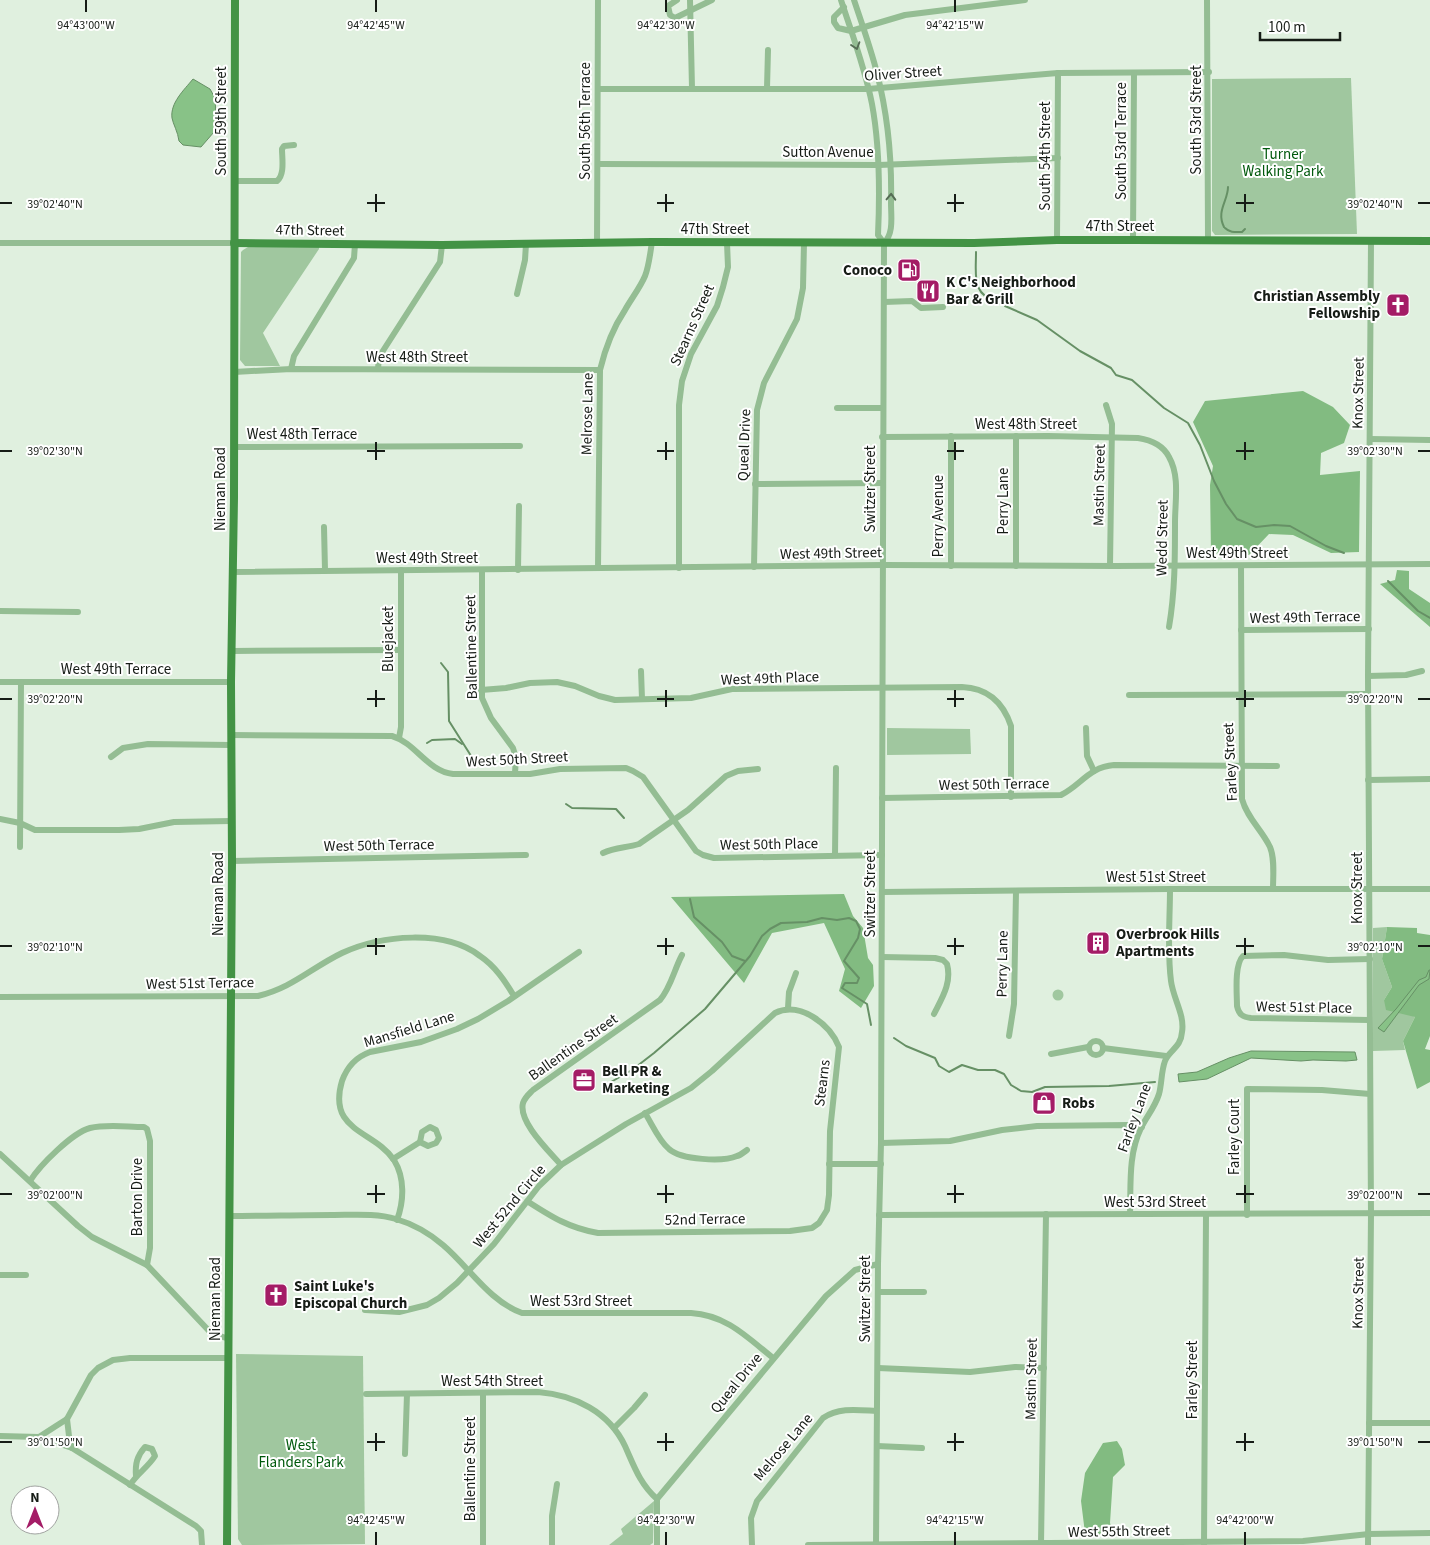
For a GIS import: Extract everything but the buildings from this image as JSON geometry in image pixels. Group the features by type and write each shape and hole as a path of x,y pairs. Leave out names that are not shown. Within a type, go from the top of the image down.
{"main road":[{"name":"South 59th Street","path":"234,242 235,0"},
{"name":"47th Street","path":"234,242 442,245 652,242 974,244 1057,240 1430,241"},
{"name":"Nieman Road","path":"227,1545 234,242"}],"street":[{"name":"South 56th Terrace","path":"597,243 598,0"},
{"path":"677,0 668,6 670,15 675,18 712,0"},
{"path":"690,0 692,88"},
{"path":"841,0 868,89 875,126 880,192 878,235 884,243 890,236 891,164 887,126 881,88 854,0"},
{"path":"844,7 838,11 834,17 834,22 838,28 851,31 906,15 1025,0"},
{"name":"South 53rd Street","path":"1208,0 1208,240"},
{"path":"767,88 768,50"},
{"name":"Oliver Street","path":"598,89 868,89 1058,73 1209,72"},
{"name":"South 54th Street","path":"1057,240 1058,73"},
{"name":"South 53rd Terrace","path":"1133,240 1134,73"},
{"path":"234,181 277,181 281,175 282,149 287,144 294,145"},
{"name":"Sutton Avenue","path":"598,164 879,165 1058,158"},
{"name":"Knox Street","path":"1368,1545 1371,1214 1368,629 1370,565 1371,241"},
{"name":"47th Street","path":"0,243 234,242"},
{"name":"Melrose Lane","path":"598,568 600,370 612,334 645,277 650,261 652,242"},
{"name":"Stearns Street","path":"679,568 679,405 682,382 691,354 718,306 728,267 727,243"},
{"name":"Queal Drive","path":"754,567 757,410 764,383 797,320 803,288 804,243"},
{"name":"Switzer Street","path":"876,1544 876,1411 881,1164 884,243"},
{"path":"290,369 294,356 354,258 355,244"},
{"path":"517,294 525,260 526,244"},
{"path":"378,369 379,357 440,262 442,245"},
{"path":"884,302 912,301 921,308 943,307"},
{"name":"West 48th Street","path":"234,372 290,369 600,370"},
{"name":"Mastin Street","path":"1106,405 1112,424 1110,566"},
{"path":"837,408 883,408"},
{"name":"Perry Avenue","path":"950,566 951,436"},
{"name":"West 48th Street","path":"882,437 1016,436 1146,439 1152,441 1166,452"},
{"name":"Perry Lane","path":"1016,436 1016,566"},
{"path":"1370,439 1430,440"},
{"name":"West 48th Terrace","path":"234,447 520,446"},
{"name":"Wedd Street","path":"1166,452 1176,477 1175,566 1169,627"},
{"path":"755,484 883,484"},
{"path":"518,570 519,506"},
{"path":"324,527 325,570"},
{"name":"West 49th Street","path":"233,572 883,565 1241,566 1430,564"},
{"name":"Farley Street","path":"1241,566 1242,799 1244,807 1270,846 1273,889"},
{"name":"Bluejacket","path":"399,738 401,728 401,570"},
{"name":"Ballentine Street","path":"482,570 482,698 486,711 513,748 516,758 515,774"},
{"path":"0,611 78,612"},
{"name":"West 49th Terrace","path":"1241,630 1368,629"},
{"path":"233,651 400,650"},
{"path":"640,671 642,699"},
{"path":"1368,676 1406,675 1422,671"},
{"name":"West 49th Terrace","path":"0,682 231,682"},
{"path":"20,847 21,682"},
{"name":"West 49th Place","path":"482,690 530,683 557,682 575,686 608,699 642,699 691,698 732,689 970,688 987,693 1008,715 1011,726 1011,797"},
{"path":"1129,695 1368,694"},
{"path":"1086,728 1087,756 1094,770"},
{"name":"West 50th Street","path":"231,735 382,735 399,738 412,746 434,767 446,773 530,774 560,769 620,768 633,770 643,777 674,820"},
{"path":"111,757 123,748 148,744 231,745"},
{"name":"West 50th Terrace","path":"882,798 1061,795 1070,791 1094,770 1102,766 1114,765 1277,766"},
{"path":"835,855 836,768"},
{"path":"603,852 639,844 674,820 726,776 735,772 758,769"},
{"path":"1368,780 1430,780"},
{"path":"0,819 20,823 35,830 119,830 139,829 174,822 231,821"},
{"name":"West 50th Place","path":"674,820 696,851 703,856 714,858 882,855"},
{"name":"West 50th Terrace","path":"232,861 526,854"},
{"name":"Farley Lane","path":"1130,1214 1131,1161 1134,1147 1158,1097 1162,1068 1166,1056 1180,1042 1183,1030 1182,1018 1171,981 1170,889"},
{"name":"West 51st Street","path":"882,892 1430,889"},
{"name":"Perry Lane","path":"1009,1036 1014,1004 1016,891"},
{"name":"West 51st Terrace","path":"0,997 258,996 288,986 323,963 360,946 394,939 422,938 451,941 472,950 494,968 514,996"},
{"name":"Mansfield Lane","path":"397,1220 402,1191 400,1178 393,1160 384,1149 353,1128 344,1116 340,1106 340,1091 349,1067 363,1055 370,1052 421,1042 457,1029 493,1011 578,952"},
{"name":"Ballentine Street","path":"561,1166 526,1122 523,1103 526,1096 660,1000 669,986 675,967 682,955"},
{"name":"West 51st Place","path":"1370,960 1328,960 1284,955 1243,956 1238,962 1237,1006 1238,1012 1243,1017 1325,1021 1370,1020"},
{"path":"882,957 935,958 943,960 947,964 949,978 944,994 934,1014"},
{"path":"788,1008 789,992 796,973"},
{"name":"West 52nd Circle","path":"365,1310 399,1312 427,1305 451,1289 494,1244 540,1186 561,1166 645,1113 679,1096 702,1080 770,1016 788,1008"},
{"name":"Stearns","path":"788,1008 800,1010 810,1016 835,1036 839,1047 832,1105 828,1203 824,1216 819,1223"},
{"path":"1051,1054 1088,1047 1090,1043 1097,1041 1101,1043 1103,1048"},
{"path":"1088,1047 1091,1054 1095,1055 1102,1052 1103,1048"},
{"path":"1103,1048 1166,1056"},
{"name":"Farley Court","path":"1247,1215 1247,1089 1313,1090 1370,1094"},
{"path":"645,1113 666,1147 678,1155 692,1158 722,1158 738,1156 747,1150"},
{"path":"881,1143 950,1141 1002,1130 1038,1126 1128,1125 1142,1127"},
{"name":"Barton Drive","path":"30,1181 44,1163 75,1135 83,1131 100,1127 144,1127 147,1129 150,1142 150,1248 147,1265"},
{"path":"393,1160 420,1142"},
{"path":"0,1154 92,1237 147,1265 211,1333 229,1339"},
{"path":"829,1164 881,1164"},
{"name":"52nd Terrace","path":"527,1201 563,1223 589,1231 605,1233 790,1231 812,1228 819,1223"},
{"name":"West 53rd Street","path":"879,1215 1430,1213"},
{"name":"Mastin Street","path":"1042,1544 1046,1214"},
{"name":"Farley Street","path":"1204,1544 1206,1214"},
{"name":"West 53rd Street","path":"230,1216 370,1215 397,1220 414,1226 434,1238 500,1302 522,1314 707,1314 733,1326 773,1358"},
{"name":"Queal Drive","path":"657,1499 807,1317 841,1282 856,1270 878,1264"},
{"path":"0,1275 26,1275"},
{"path":"878,1292 924,1292"},
{"path":"39,1437 66,1419 90,1375 107,1362 130,1358 229,1358"},
{"path":"878,1368 970,1372 1015,1367 1044,1368"},
{"name":"Ballentine Street","path":"483,1393 483,1545"},
{"name":"West 54th Street","path":"366,1394 556,1393 592,1408 614,1428 624,1444 642,1483 657,1499"},
{"path":"406,1394 406,1454"},
{"path":"614,1428 645,1395"},
{"name":"Melrose Lane","path":"752,1545 752,1518 757,1500 823,1418 843,1410 876,1411"},
{"path":"66,1419 72,1448"},
{"path":"1369,1423 1430,1423"},
{"path":"0,1436 39,1437 72,1448 196,1526 201,1531 202,1545"},
{"path":"877,1446 922,1448"},
{"path":"130,1484 136,1476"},
{"path":"552,1545 552,1516 557,1484"},
{"path":"656,1545 657,1499"},
{"name":"West 55th Street","path":"808,1545 1204,1544 1303,1541 1369,1534 1430,1533"}],"green space":[{"name":"Turner Walking Park","path":"1351,78 1357,234 1215,235 1212,231 1212,79"},
{"path":"248,247 319,247 263,333 280,366 245,366 240,360 241,252"},
{"path":"887,728 970,729 971,754 887,755"},
{"path":"1387,927 1382,959 1392,987 1384,1000 1415,1017 1403,1041 1405,1050 1373,1051 1373,928"},
{"path":"1056,990 1060,990 1063,995 1062,999 1056,1000 1053,997 1053,993"},
{"name":"West Flanders Park","path":"236,1354 363,1356 365,1544 242,1545 238,1539"},
{"path":"654,1501 653,1543 650,1545 609,1545 623,1534 621,1529"}],"shaded area":[{"path":"193,79 210,89 215,98 216,116 214,132 201,147 183,145 179,141 172,118 175,102"},
{"path":"1303,391 1333,407 1350,425 1344,443 1321,453 1320,475 1360,471 1359,552 1331,553 1293,535 1269,534 1249,555 1211,553 1210,485 1213,466 1193,422 1205,401"},
{"path":"1397,570 1409,571 1409,589 1430,603 1430,627 1380,584 1395,580"},
{"path":"844,894 853,916 863,928 868,958 873,965 874,986 861,1008 839,991 845,969 824,923 772,933 744,983 671,897"},
{"path":"1387,927 1417,928 1417,933 1430,935 1430,1036 1425,1049 1430,1050 1430,1082 1417,1089 1403,1041 1415,1017 1386,1010 1384,1000 1392,987 1382,959"},
{"path":"1429,970 1429,979 1419,985 1384,1032 1378,1028 1419,980 1426,977"},
{"path":"1251,1051 1355,1052 1357,1060 1301,1061 1251,1058 1207,1079 1179,1082 1178,1074 1197,1072"},
{"path":"1117,1441 1122,1449 1125,1465 1113,1477 1110,1523 1115,1536 1089,1536 1085,1533 1081,1501 1085,1473 1103,1443"}],"waterway":[{"path":"1224,227 1221,216 1228,187"},
{"path":"1225,228 1235,232 1242,232 1245,229"},
{"path":"976,252 976,277 979,290 990,300 999,304"},
{"path":"1005,306 1037,320 1080,351 1111,368 1116,375 1132,380 1164,408 1188,423 1200,445 1214,481 1226,504 1237,519 1256,527 1290,526 1326,546 1344,553"},
{"path":"1388,581 1418,611 1430,618"},
{"path":"441,663 448,672 449,721 473,759"},
{"path":"427,743 432,740 455,739 462,744"},
{"path":"566,804 572,808 616,809 624,818"},
{"path":"690,899 694,917 722,942 732,956 745,961"},
{"path":"604,1086 632,1070 705,1009 750,956 762,936 781,923 807,922 822,918 837,920 849,918 856,921 860,929 858,938 844,961 859,978 857,983 845,983 842,988 867,1004 871,1025"},
{"path":"894,1038 906,1046 935,1058 939,1066 949,1072 962,1065 978,1070 995,1070 1004,1074 1011,1085 1021,1091 1032,1092 1045,1087 1109,1086 1155,1082"}],"place":[{"name":"Conoco","path":"909,270"},
{"name":"K C's Neighborhood Bar & Grill","path":"928,291"},
{"name":"Christian Assembly Fellowship","path":"1398,305"},
{"name":"Overbrook Hills Apartments","path":"1098,943"},
{"name":"Bell PR & Marketing","path":"584,1080"},
{"name":"Robs","path":"1044,1103"},
{"name":"Saint Luke's Episcopal Church","path":"276,1295"}]}
